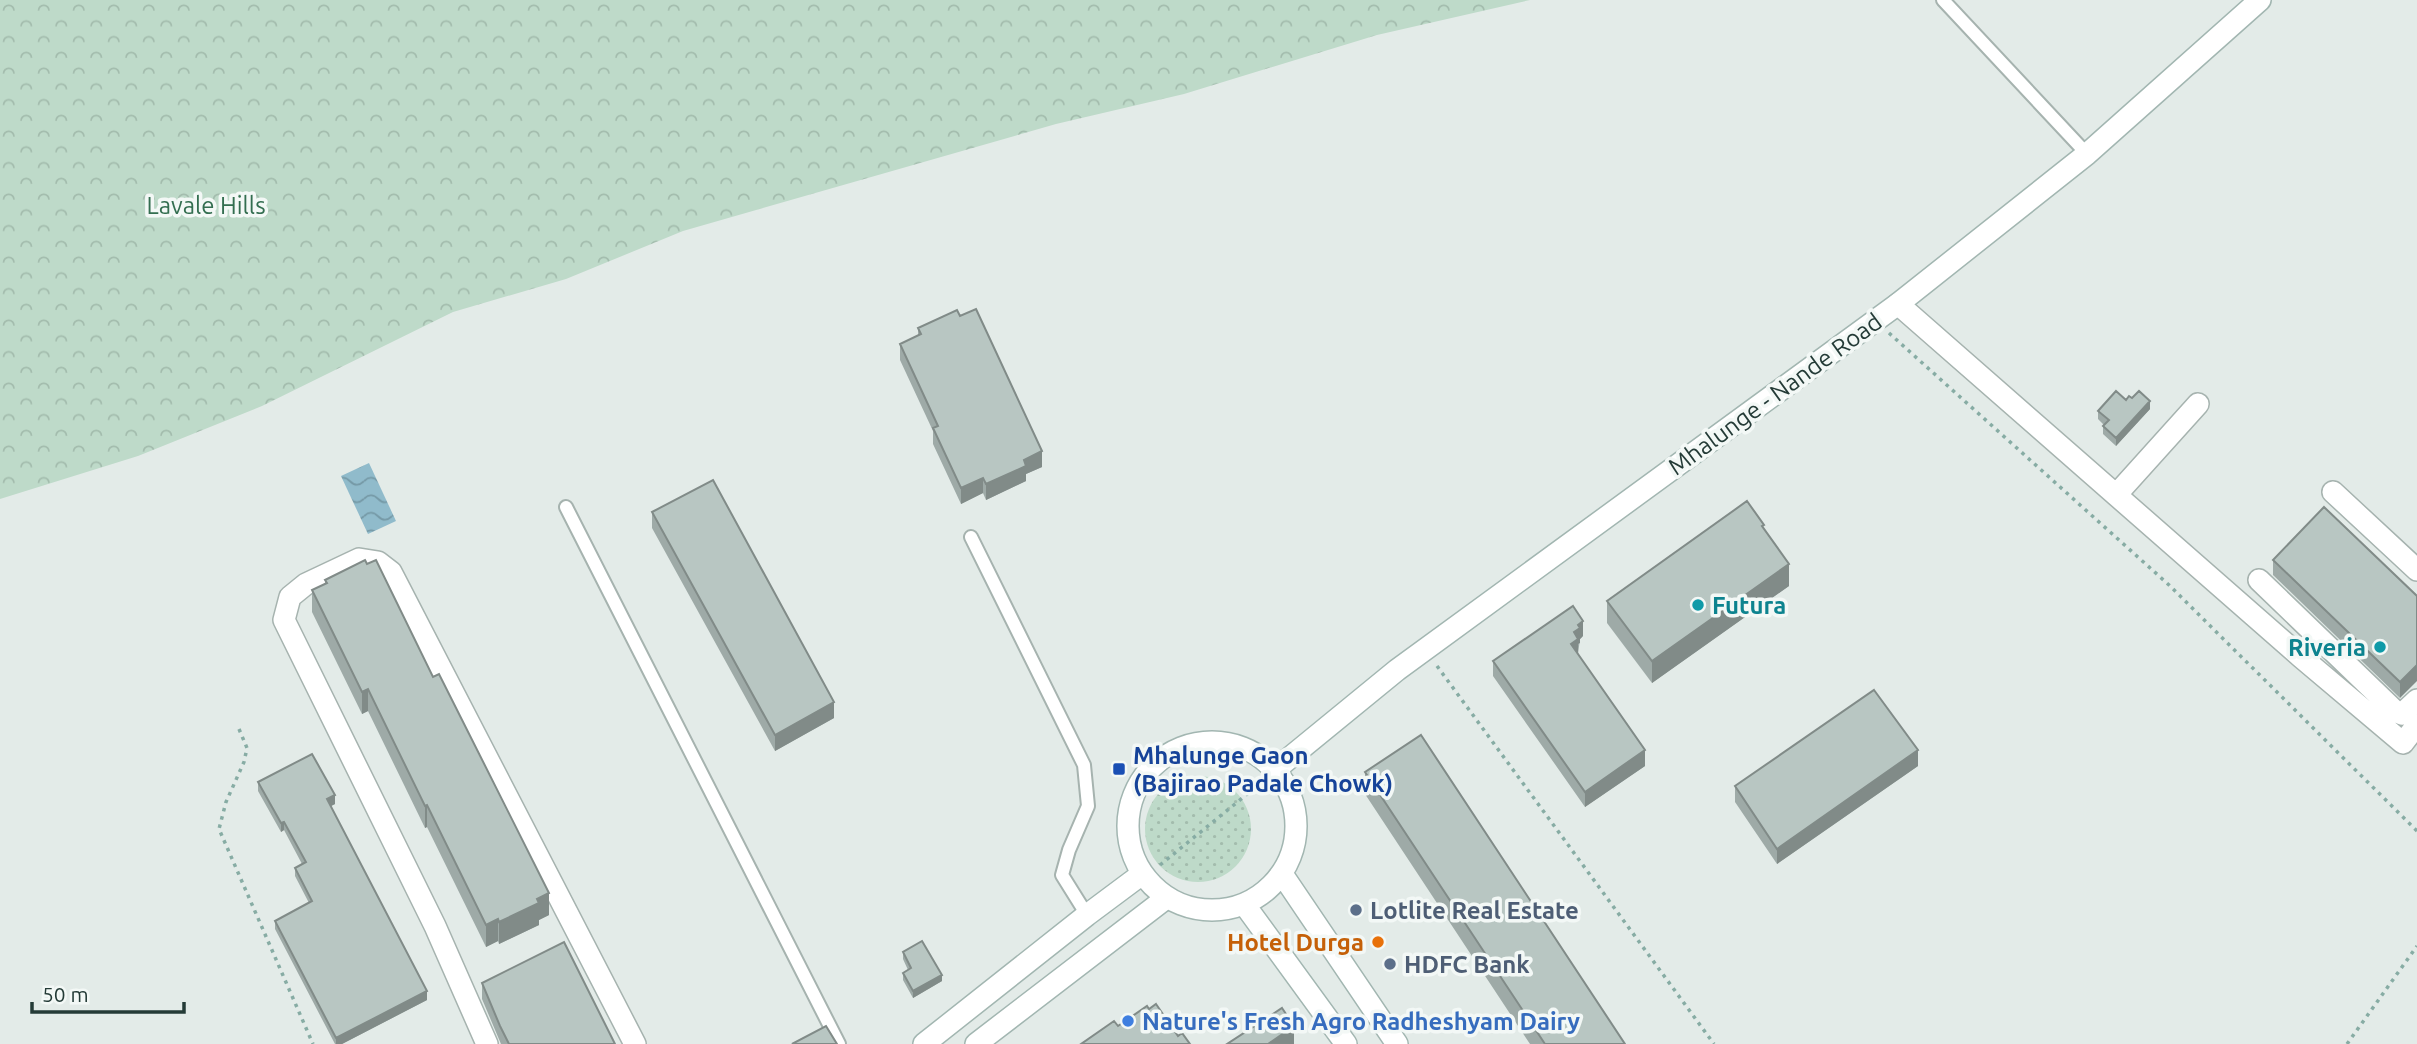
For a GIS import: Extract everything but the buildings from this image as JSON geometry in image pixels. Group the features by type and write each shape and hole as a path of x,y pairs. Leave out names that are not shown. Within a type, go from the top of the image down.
{"street":[{"name":"Mhalunge - Nande Road","path":"1276,769 1397,670 1898,304 2087,153 2260,0"},
{"path":"1898,304 2410,749 2417,724"},
{"path":"2116,495 2198,404"},
{"path":"2333,492 2417,570"},
{"path":"486,1044 435,926 284,620 290,597 306,584 359,559 378,562 391,572 635,1044"},
{"path":"2259,580 2395,711 2402,714 2417,700"},
{"path":"2301,657 2320,637"},
{"path":"1198,742 1227,742 1253,751 1276,769 1291,793 1297,821 1294,849 1282,874 1265,892 1244,904 1216,910 1188,907 1165,899 1142,874 1130,849 1127,821 1133,793 1149,769 1171,751 1198,742"},
{"path":"924,1044 1142,874"},
{"path":"1282,874 1397,1044"},
{"path":"976,1044 1165,899"},
{"path":"1244,904 1346,1044"}],"lane":[{"path":"1943,0 2087,153"},
{"path":"566,507 839,1044"},
{"path":"971,537 1084,765 1088,806 1069,850 1062,875 1087,915"}],"path":[{"path":"1874,320 2168,585 2417,831"},
{"path":"1426,650 1714,1044"},
{"path":"239,729 247,748 244,762 226,802 219,829 313,1044"},
{"path":"1142,874 1159,866 1242,800 1276,769"},
{"path":"2347,1044 2417,946"}],"green space":[{"name":"Lavale Hills","path":"0,0 1530,0 1377,35 1184,94 1056,124 683,231 566,279 453,312 262,406 138,456 0,499"},
{"path":"1198,776 1218,780 1235,792 1247,809 1251,829 1247,849 1235,866 1218,878 1198,882 1178,878 1161,866 1149,849 1145,829 1149,809 1161,792 1178,780"}],"water":[{"path":"369,463 396,521 368,534 341,476"}],"place":[{"name":"Futura","path":"1698,605"},
{"name":"Riveria","path":"2380,647"},
{"name":"Mhalunge Gaon (Bajirao Padale Chowk)","path":"1119,769"},
{"name":"Lotlite Real Estate","path":"1356,910"},
{"name":"Hotel Durga","path":"1378,942"},
{"name":"HDFC Bank","path":"1390,964"},
{"name":"Nature's Fresh Agro Radheshyam Dairy","path":"1128,1021"}]}
